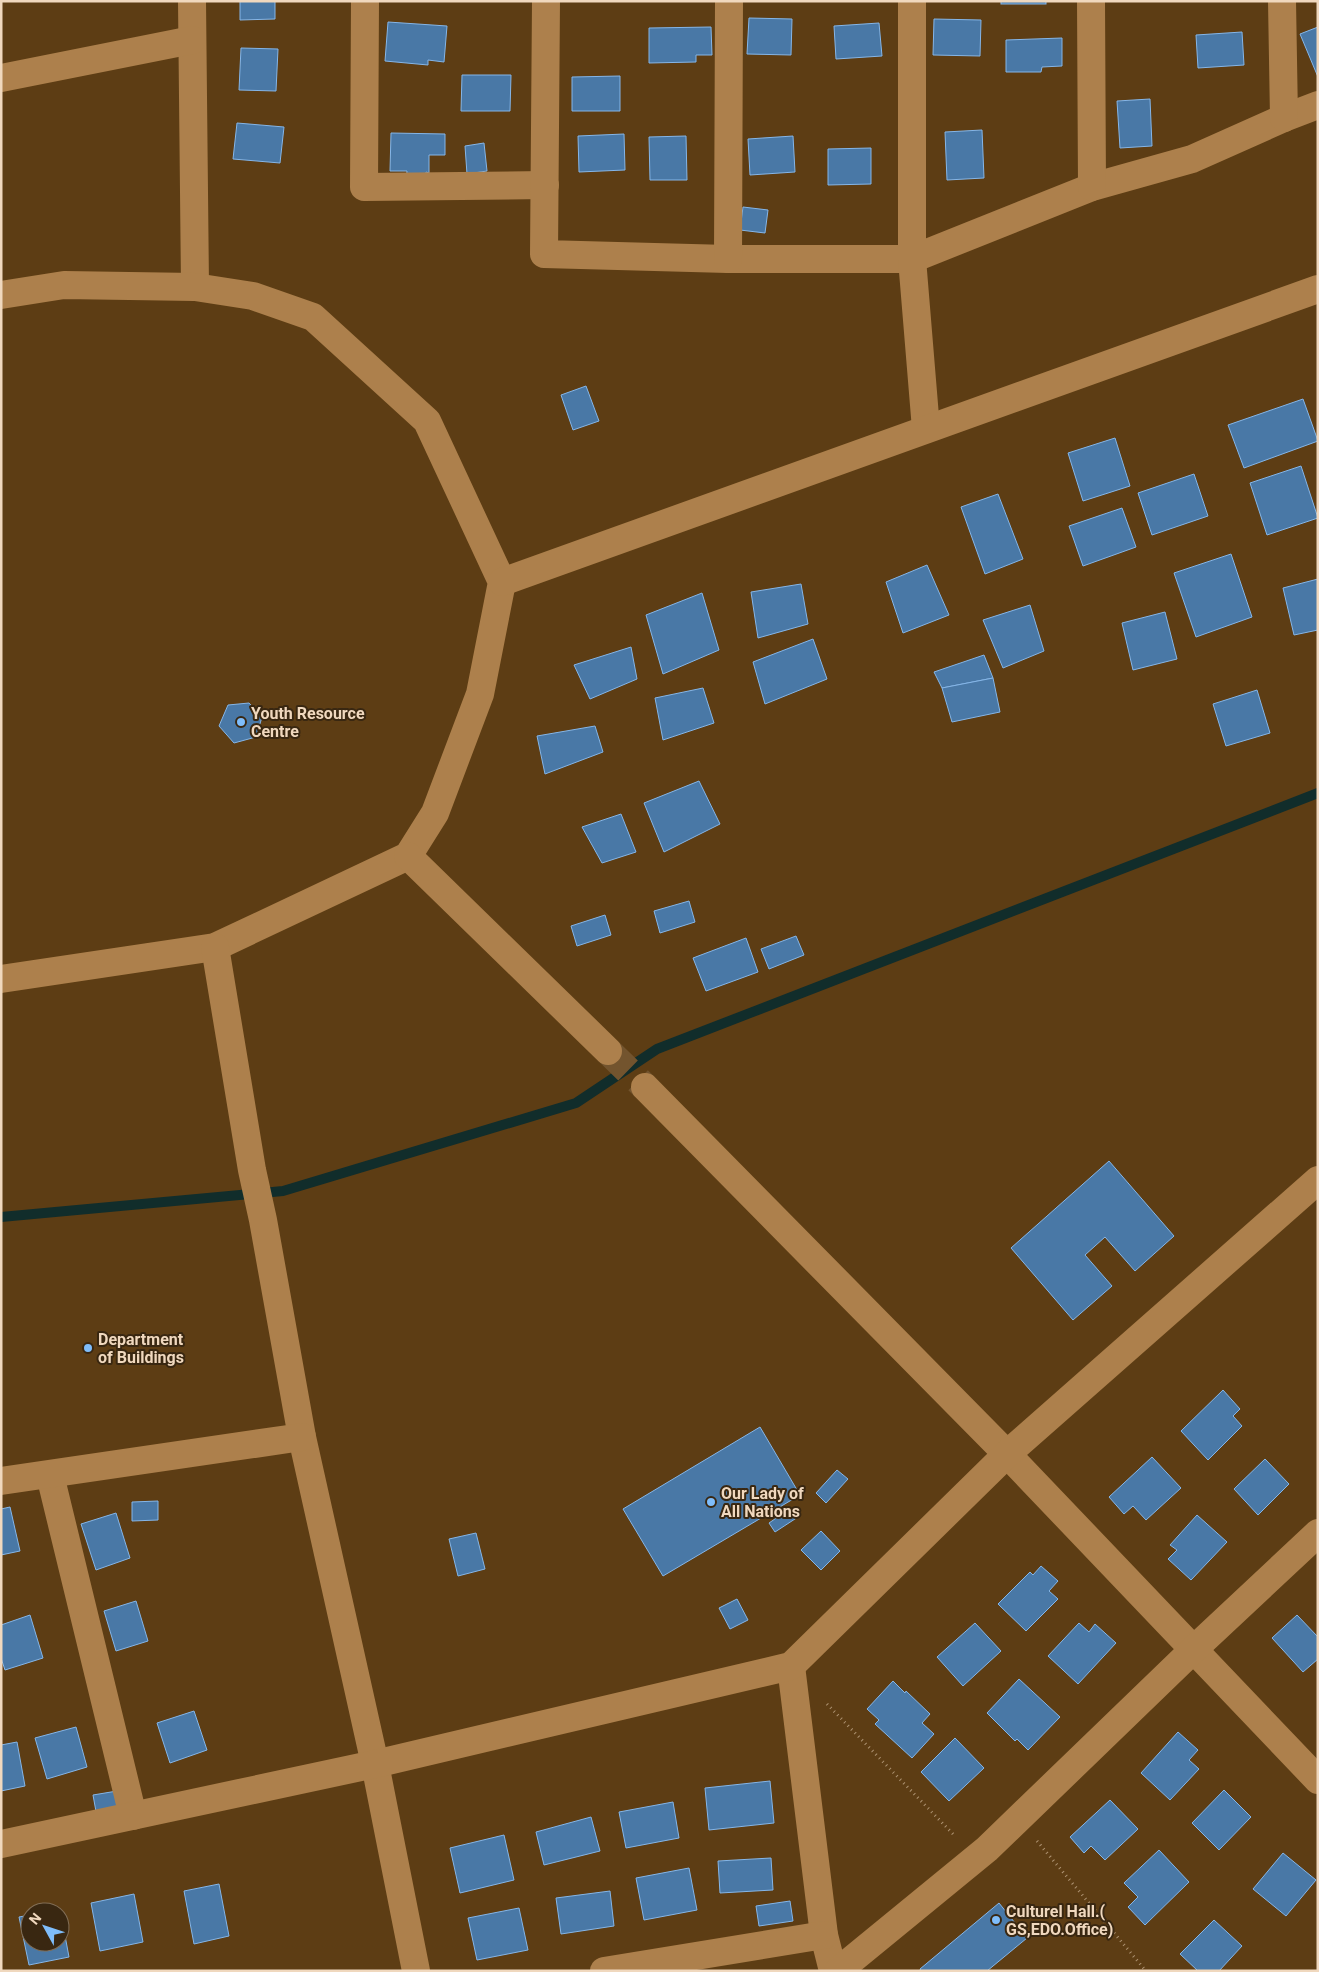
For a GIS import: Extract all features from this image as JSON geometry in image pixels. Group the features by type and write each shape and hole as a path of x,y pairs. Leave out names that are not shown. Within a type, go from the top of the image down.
{"street":[{"path":"192,1 195,286"},
{"path":"365,1 364,187 545,185"},
{"path":"546,1 544,254 728,259 912,259 1092,187 1192,159 1318,105"},
{"path":"728,1 728,259"},
{"path":"912,1 912,259 926,429"},
{"path":"1091,1 1092,187"},
{"path":"1282,1 1284,118"},
{"path":"1,78 192,40"},
{"path":"1,295 64,285 195,286 253,296 313,317 427,421 502,582 480,694 435,813 408,856 215,947 1,979"},
{"path":"502,582 1318,289"},
{"path":"408,856 608,1051"},
{"path":"215,947 252,1170 263,1220 302,1438 376,1764 416,1971"},
{"path":"645,1087 1007,1454 1318,1780"},
{"path":"1,1844 376,1764 791,1666 1007,1454 1318,1180"},
{"path":"1,1481 302,1438"},
{"path":"50,1475 133,1816"},
{"path":"838,1971 976,1858 1318,1533"},
{"path":"791,1666 824,1935 833,1971"},
{"path":"604,1971 824,1935"}],"path":[{"path":"825,1702 976,1858"},
{"path":"1018,1819 1146,1971"}],"building":[{"path":"240,1 275,1 275,19 240,20"},
{"path":"1001,1 1046,1 1046,4 1001,4"},
{"path":"749,18 792,19 791,55 747,54"},
{"path":"934,19 981,20 980,56 933,55"},
{"path":"388,22 447,26 444,62 428,60 428,65 385,61"},
{"path":"879,23 882,56 836,59 834,26"},
{"path":"711,27 712,55 696,55 696,62 649,63 649,28"},
{"path":"1318,27 1318,77 1300,34"},
{"path":"1242,32 1244,65 1198,68 1196,35"},
{"path":"1062,38 1062,66 1042,67 1041,72 1006,72 1006,40"},
{"path":"241,48 278,49 276,91 239,90"},
{"path":"462,75 511,75 510,111 461,111"},
{"path":"620,76 620,111 572,111 572,77"},
{"path":"1150,99 1152,146 1120,148 1117,101"},
{"path":"237,123 284,127 280,163 233,159"},
{"path":"982,130 984,178 947,180 945,132"},
{"path":"391,133 445,134 445,155 429,155 429,173 426,172 425,185 406,184 407,171 390,171"},
{"path":"624,134 625,170 579,172 578,136"},
{"path":"686,136 687,180 650,180 649,137"},
{"path":"793,136 795,172 750,175 748,139"},
{"path":"484,143 487,171 467,174 465,146"},
{"path":"871,148 871,184 828,185 828,149"},
{"path":"743,207 768,210 765,233 740,230"},
{"path":"586,386 599,421 573,430 561,395"},
{"path":"1303,399 1318,441 1244,468 1228,425"},
{"path":"1115,438 1130,486 1083,501 1068,453"},
{"path":"1301,466 1318,518 1267,535 1250,483"},
{"path":"1194,474 1208,516 1152,535 1138,493"},
{"path":"998,494 1023,559 985,574 961,507"},
{"path":"1122,508 1136,547 1083,566 1069,526"},
{"path":"1231,554 1252,617 1196,637 1174,573"},
{"path":"927,565 949,615 903,633 886,582"},
{"path":"1318,579 1318,630 1294,635 1283,588"},
{"path":"801,584 808,624 758,638 751,592"},
{"path":"702,593 719,650 663,674 646,615"},
{"path":"1030,605 1044,651 1003,668 983,620"},
{"path":"1165,612 1177,659 1133,670 1122,623"},
{"path":"813,639 827,679 765,704 753,662"},
{"path":"631,647 637,679 590,699 574,665"},
{"path":"984,655 993,678 942,688 934,672"},
{"path":"993,678 1000,712 952,722 942,688"},
{"path":"703,688 714,723 663,740 655,698"},
{"path":"1257,690 1270,733 1226,746 1213,704"},
{"name":"Youth Resource Centre","path":"249,703 262,717 256,737 234,743 219,726 228,705"},
{"path":"595,726 603,752 545,774 537,736"},
{"path":"699,781 720,824 664,852 644,803"},
{"path":"621,814 636,852 602,863 582,827"},
{"path":"689,901 695,922 660,933 654,911"},
{"path":"605,915 611,935 577,946 571,926"},
{"path":"796,936 804,955 769,969 761,949"},
{"path":"746,938 758,972 706,991 693,958"},
{"path":"1109,1161 1174,1236 1135,1271 1105,1237 1085,1255 1112,1286 1073,1320 1011,1248"},
{"path":"1223,1390 1240,1409 1233,1416 1242,1426 1208,1460 1181,1431"},
{"name":"Our Lady of All Nations","path":"760,1427 800,1495 663,1576 623,1509"},
{"path":"1152,1457 1181,1488 1146,1520 1133,1506 1124,1514 1109,1497"},
{"path":"1265,1459 1289,1484 1258,1515 1234,1489"},
{"path":"837,1470 848,1479 826,1503 816,1493"},
{"path":"158,1501 158,1520 132,1521 132,1502"},
{"path":"10,1507 20,1551 1,1555 1,1509"},
{"path":"791,1508 798,1517 775,1532 769,1523"},
{"path":"116,1513 130,1558 96,1570 81,1524"},
{"path":"1197,1515 1227,1542 1191,1580 1168,1559 1177,1550 1170,1545"},
{"path":"821,1531 840,1551 821,1570 801,1550"},
{"path":"476,1533 485,1569 458,1576 449,1539"},
{"path":"1041,1566 1058,1581 1049,1591 1058,1599 1026,1631 998,1604 1030,1572 1033,1575"},
{"path":"737,1599 748,1620 730,1629 719,1608"},
{"path":"136,1601 148,1641 116,1651 104,1611"},
{"path":"30,1615 43,1658 5,1670 1,1658 1,1625"},
{"path":"1297,1615 1318,1637 1318,1659 1303,1672 1272,1638"},
{"path":"975,1623 1001,1651 963,1686 937,1657"},
{"path":"1079,1623 1089,1632 1095,1624 1116,1643 1078,1684 1048,1656"},
{"path":"1019,1679 1060,1717 1028,1750 1017,1739 1015,1741 987,1713"},
{"path":"893,1681 930,1714 922,1723 934,1734 912,1758 875,1724 879,1720 867,1709"},
{"path":"194,1711 207,1750 170,1763 157,1723"},
{"path":"76,1727 87,1767 47,1779 35,1738"},
{"path":"1178,1732 1198,1750 1189,1760 1199,1769 1170,1800 1141,1773"},
{"path":"955,1738 984,1768 949,1801 921,1772"},
{"path":"17,1742 25,1786 1,1791 1,1745"},
{"path":"770,1781 774,1823 709,1830 705,1788"},
{"path":"1224,1790 1251,1817 1219,1850 1192,1823"},
{"path":"117,1791 120,1812 97,1817 93,1795"},
{"path":"1110,1800 1138,1829 1105,1860 1091,1846 1084,1853 1070,1837"},
{"path":"673,1802 679,1838 626,1848 619,1812"},
{"path":"591,1817 600,1851 544,1865 536,1832"},
{"path":"504,1835 514,1880 460,1893 450,1848"},
{"path":"1159,1850 1189,1882 1145,1925 1128,1907 1138,1897 1124,1883"},
{"path":"1283,1853 1316,1880 1286,1916 1253,1889"},
{"path":"771,1858 773,1890 720,1893 718,1861"},
{"path":"689,1868 697,1910 644,1920 636,1878"},
{"path":"219,1884 229,1936 194,1944 184,1891"},
{"path":"610,1891 614,1926 561,1934 556,1898"},
{"path":"134,1894 143,1942 100,1951 91,1903"},
{"path":"790,1901 793,1921 759,1926 756,1906"},
{"name":"Culturel Hall.( GS,EDO.Office)","path":"999,1903 1027,1938 987,1971 921,1971 920,1969"},
{"path":"519,1908 528,1950 477,1960 468,1918"},
{"path":"1214,1920 1242,1946 1219,1971 1198,1971 1180,1954"},
{"path":"26,1952 68,1952 69,1957 29,1965"}],"waterway":[{"path":"1,1217 283,1191 576,1103 657,1049 1318,793"}],"tunnel":[{"path":"608,1051 645,1087"}],"place":[{"name":"Youth Resource Centre","path":"241,722"},
{"name":"Department of Buildings","path":"88,1348"},
{"name":"Our Lady of All Nations","path":"711,1502"},
{"name":"Culturel Hall.( GS,EDO.Office)","path":"996,1920"}]}
